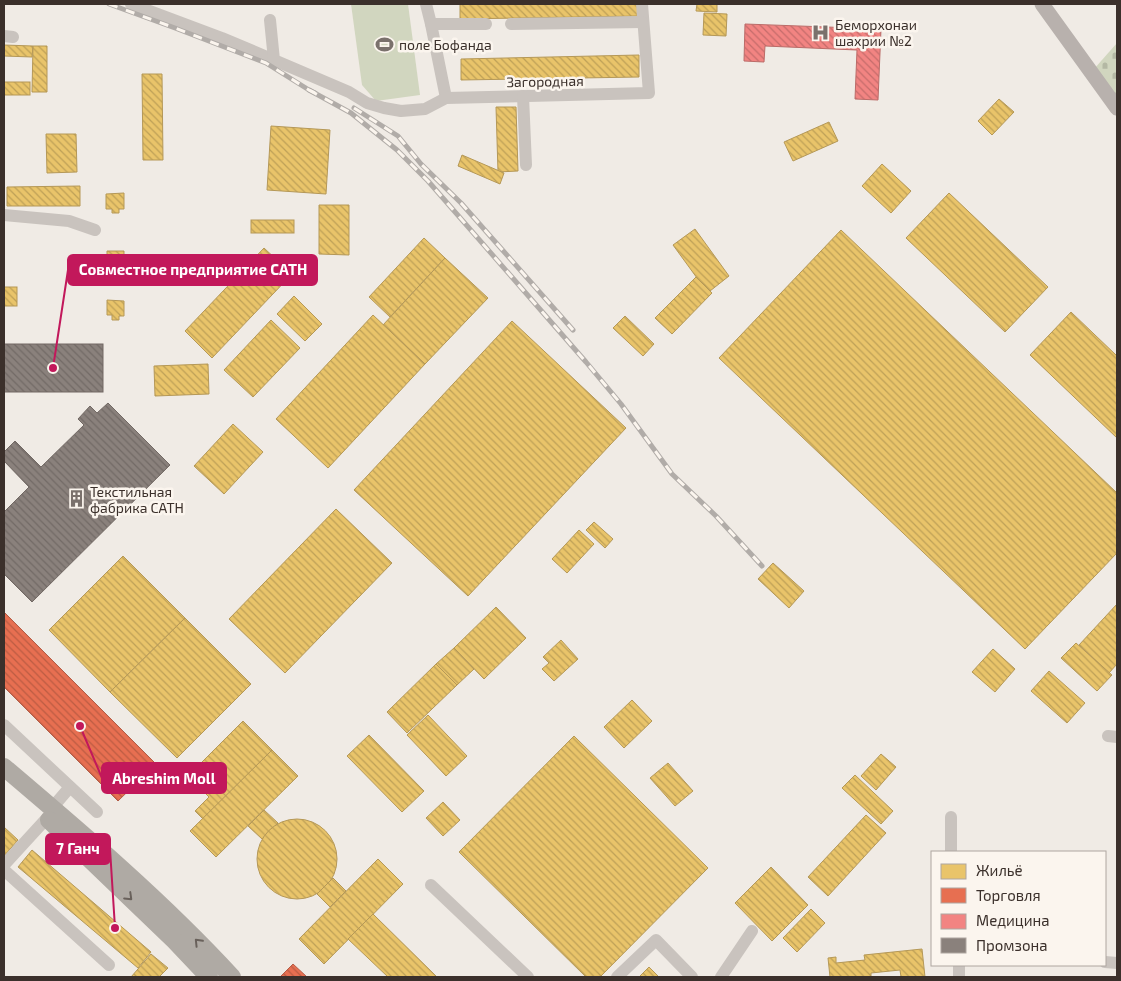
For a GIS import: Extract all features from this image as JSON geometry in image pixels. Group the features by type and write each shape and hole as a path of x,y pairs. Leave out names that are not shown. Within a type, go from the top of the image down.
{"highway":[{"path":"4,768 209,977"},
{"path":"4,780 129,875 185,928 232,977"}],"main road":[{"path":"1042,4 1117,108"}],"street":[{"path":"131,4 222,38 349,92 367,103 401,111 425,109 446,98 426,4"},
{"name":"Загородная","path":"446,98 649,94 642,4"},
{"path":"270,20 274,60"},
{"path":"511,24 642,22"},
{"path":"431,24 486,24"},
{"path":"523,96 526,165"},
{"path":"4,215 69,221 95,230"},
{"path":"4,725 97,812"},
{"path":"4,865 70,787"},
{"path":"951,817 951,851"},
{"path":"4,870 109,965"},
{"path":"431,886 528,977"},
{"path":"721,977 752,931"},
{"path":"617,977 656,940 692,977"}],"green space":[{"name":"поле Бофанда","path":"351,4 408,4 420,95 376,101 362,85"},
{"path":"1117,43 1117,96 1094,69"}],"building: Жильё":[{"path":"460,4 637,4 638,16 460,19"},
{"path":"697,4 717,4 717,12 696,11"},
{"path":"704,13 727,14 726,36 703,35"},
{"path":"4,45 33,46 32,57 4,56"},
{"path":"33,46 47,46 47,92 32,92"},
{"path":"639,55 639,77 461,80 461,59"},
{"path":"142,74 162,74 163,160 143,160"},
{"path":"4,82 30,82 30,95 4,95"},
{"path":"999,99 1014,112 992,135 978,121"},
{"path":"496,107 516,107 518,171 498,172"},
{"path":"829,122 838,141 793,161 784,142"},
{"path":"271,126 330,130 326,194 267,190"},
{"path":"46,134 76,134 77,172 47,173"},
{"path":"462,155 504,173 500,184 458,166"},
{"path":"882,164 911,191 891,213 862,186"},
{"path":"80,186 80,206 7,206 7,187"},
{"path":"124,193 124,209 119,209 119,213 112,213 112,209 106,209 106,194"},
{"path":"949,193 1048,287 1005,332 906,238"},
{"path":"319,205 349,205 349,255 319,254"},
{"path":"251,220 294,220 294,233 251,233"},
{"path":"695,229 729,276 710,291 697,278 673,245"},
{"path":"841,230 1117,493 1117,553 1025,649 719,358"},
{"path":"424,238 445,258 390,317 369,297"},
{"path":"264,248 292,274 212,358 185,331"},
{"path":"107,251 124,251 124,266 120,266 120,270 112,270 112,266 107,266"},
{"path":"445,258 488,298 425,364 383,325"},
{"path":"696,277 712,293 672,334 655,318"},
{"path":"4,287 17,287 17,306 4,306"},
{"path":"294,296 322,324 305,341 277,314"},
{"path":"107,300 124,301 124,316 119,316 119,320 112,320 112,315 107,315"},
{"path":"1071,312 1117,356 1117,438 1030,355"},
{"path":"373,315 425,364 328,468 276,419"},
{"path":"625,316 654,344 643,356 613,328"},
{"path":"271,320 300,348 253,397 224,370"},
{"path":"512,321 626,428 468,596 354,490"},
{"path":"208,364 209,394 155,396 154,366"},
{"path":"233,424 263,452 224,494 194,466"},
{"path":"336,509 392,563 285,673 229,619"},
{"path":"594,522 613,539 605,548 586,530"},
{"path":"579,530 594,544 567,573 552,559"},
{"path":"123,556 185,618 110,692 49,630"},
{"path":"773,563 804,591 789,608 758,579"},
{"path":"1117,604 1117,664 1109,673 1079,645"},
{"path":"496,607 526,638 484,679 454,648"},
{"path":"185,618 251,684 177,758 110,692"},
{"path":"561,640 578,659 554,681 542,669 549,663 543,657"},
{"path":"1076,643 1112,675 1097,691 1061,658"},
{"path":"454,648 474,669 457,685 436,664"},
{"path":"993,649 1015,669 995,692 972,672"},
{"path":"436,664 457,685 407,733 387,712"},
{"path":"1049,671 1085,703 1067,723 1031,691"},
{"path":"632,700 652,721 624,748 604,727"},
{"path":"428,715 467,756 446,776 407,735"},
{"path":"243,721 272,750 203,819 195,811 209,797 188,776"},
{"path":"369,735 424,791 402,812 347,756"},
{"path":"574,736 708,868 600,977 586,977 459,852"},
{"path":"272,750 298,776 216,857 190,831"},
{"path":"881,754 896,767 876,790 861,776"},
{"path":"668,763 693,791 675,806 650,778"},
{"path":"855,775 893,811 881,824 842,788"},
{"path":"443,802 460,820 443,836 426,818"},
{"path":"264,810 278,823 262,839 248,826"},
{"path":"866,815 886,833 828,896 808,877"},
{"path":"297,819 312,822 325,831 334,844 337,859 334,874 325,887 312,896 297,899 282,896 269,887 260,874 257,859 260,844 269,831 282,822"},
{"path":"4,827 18,840 4,856"},
{"path":"32,850 151,952 138,968 18,867"},
{"path":"378,859 403,884 324,964 299,939"},
{"path":"771,867 808,905 772,941 735,903"},
{"path":"333,878 346,891 330,907 317,894"},
{"path":"811,909 825,923 797,952 783,938"},
{"path":"373,914 437,977 388,977 348,939"},
{"path":"922,949 925,977 901,977 900,970 871,973 871,977 830,977 828,958 836,957 836,963 865,960 864,955"},
{"path":"151,954 168,968 159,977 131,977"},
{"path":"649,967 659,977 639,977"}],"building: Торговля":[{"path":"4,612 156,764 118,801 4,687"},
{"path":"293,964 307,977 280,977"}],"building: Медицина":[{"path":"745,24 881,29 878,100 855,99 857,50 765,46 764,62 744,61"}],"building: Промзона":[{"path":"4,344 103,344 103,392 4,392"},
{"name":"Текстильная фабрика САТН","path":"108,403 170,465 32,602 4,574 4,512 29,487 4,461 4,452 15,441 41,467 84,425 78,419 90,406 97,413"}],"railway":[{"path":"109,4 266,63 315,93"},
{"path":"309,90 351,113 397,150 428,181 621,404 672,474 716,516 762,566"},
{"path":"354,108 398,136 421,164 461,203 573,330"}],"place":[{"name":"Беморхонаи шахрии №2","path":"821,32"},
{"name":"поле Бофанда","path":"385,44"},
{"name":"Совместное предприятие CATH","path":"53,368"},
{"name":"Текстильная фабрика САТН","path":"76,499"},
{"name":"Abreshim Moll","path":"80,726"},
{"name":"7 Ганч","path":"115,928"}]}
